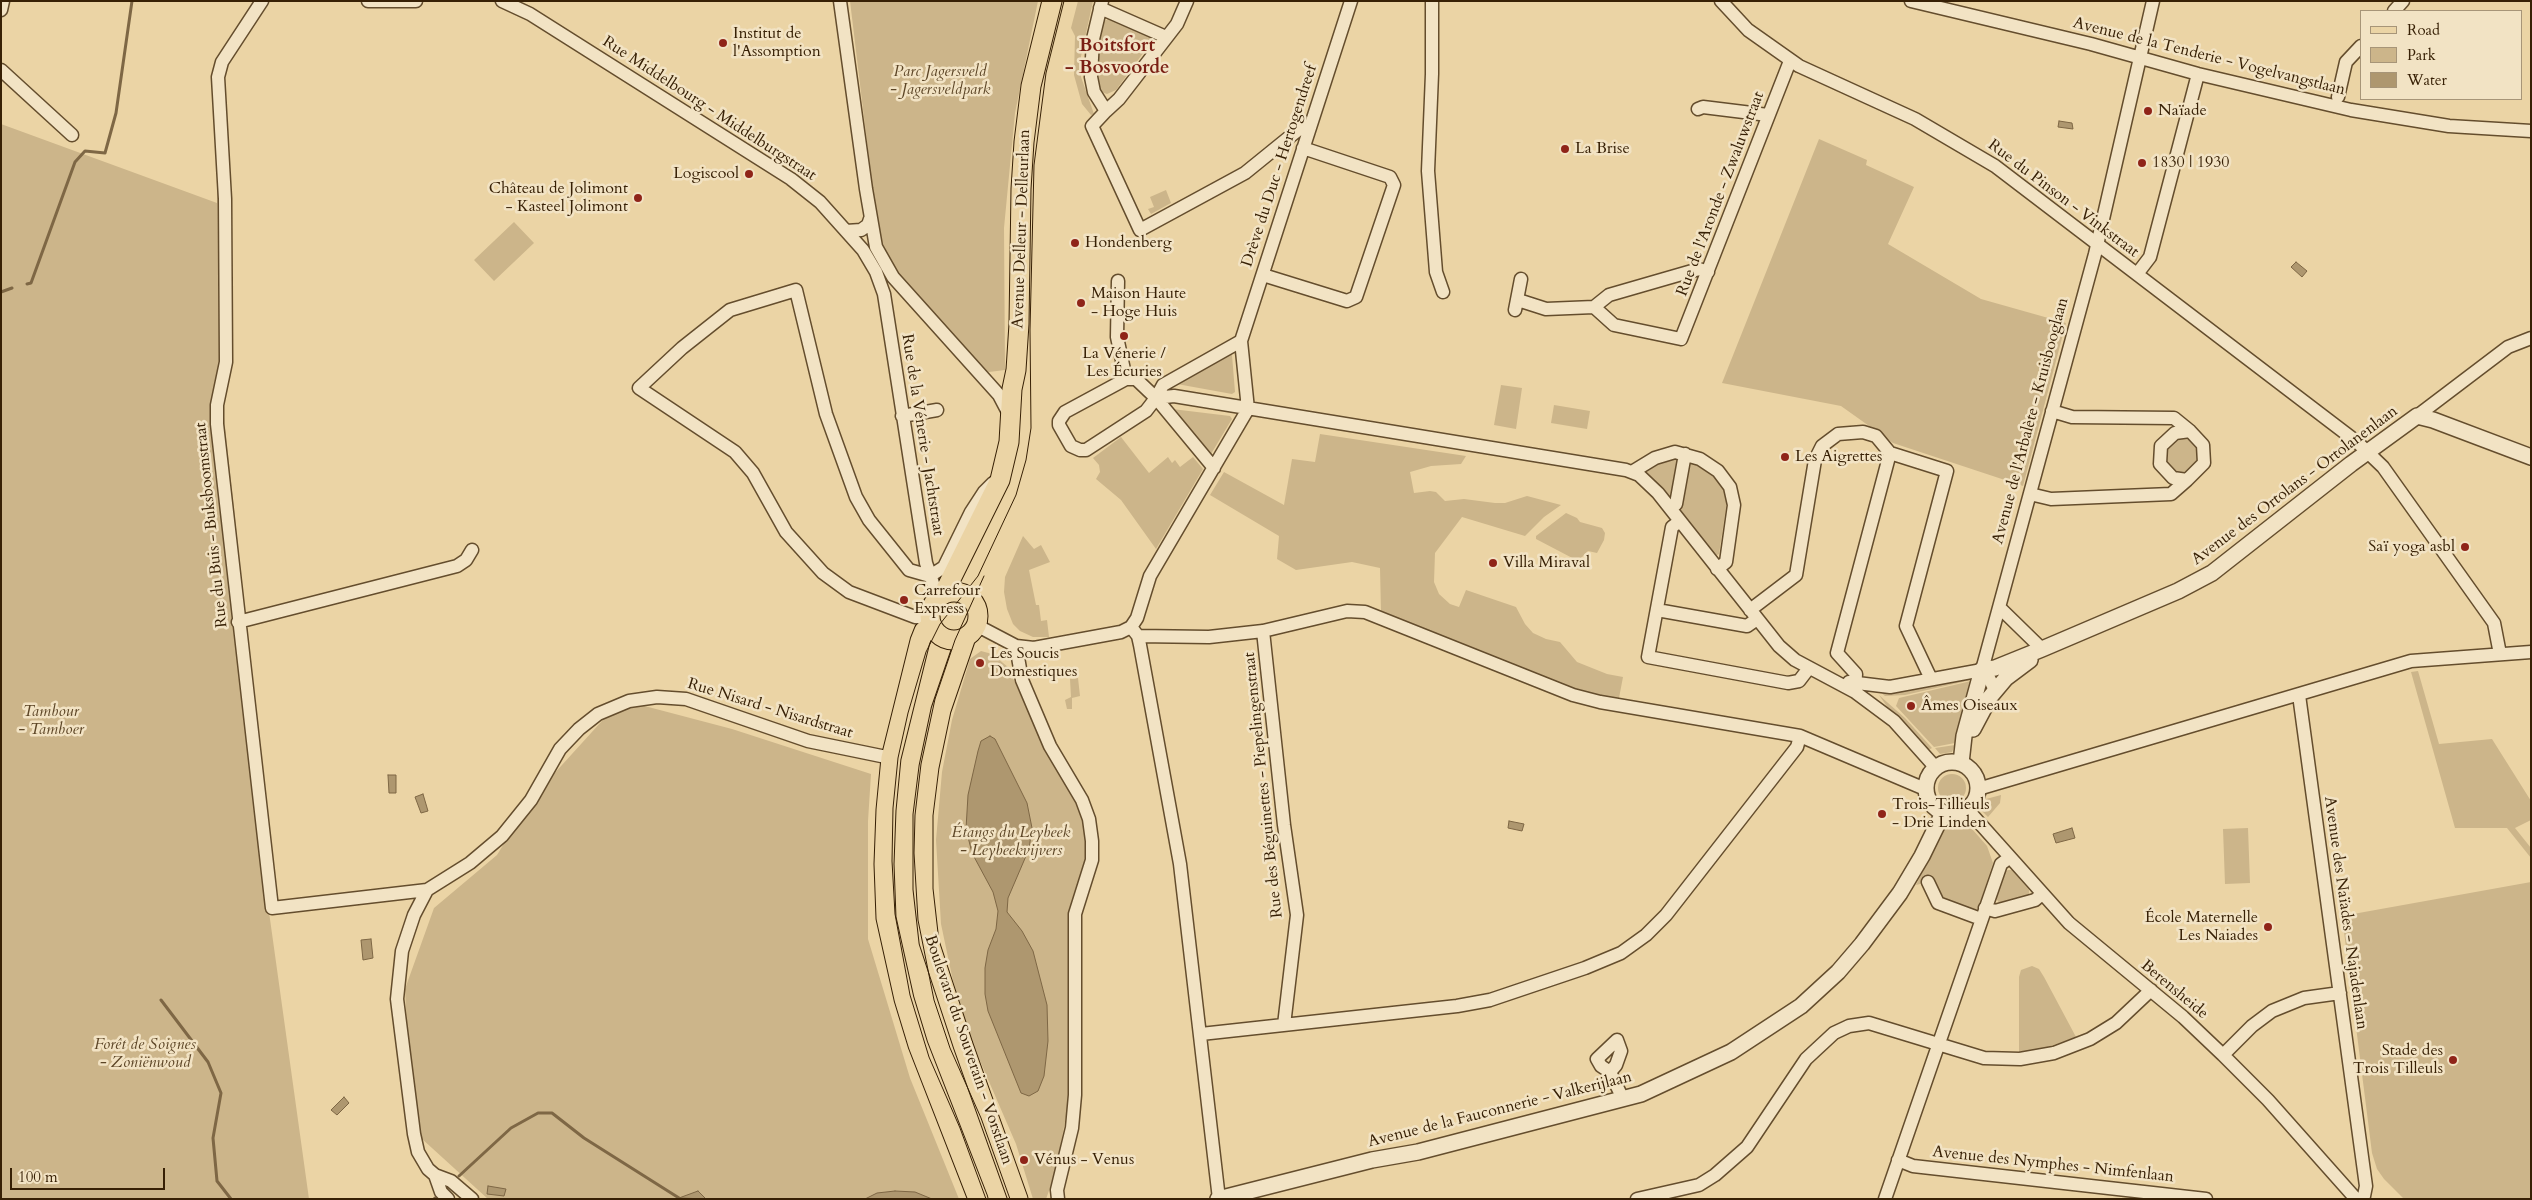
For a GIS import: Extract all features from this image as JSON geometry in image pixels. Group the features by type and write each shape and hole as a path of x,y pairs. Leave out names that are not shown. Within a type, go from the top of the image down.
{"main road":[{"name":"Avenue Delleur - Delleurlaan","path":"1016,370 1024,142 1031,86 1052,1"},
{"path":"950,594 1000,480 1009,442 1012,389 1016,370"},
{"path":"978,1199 918,1045 893,955 886,918 884,864 886,810 891,758 920,641 931,621 933,606 950,594 1004,501 1010,480 1019,429 1020,388 1016,370"},
{"path":"931,621 938,634 946,639 958,640 972,631 978,615 974,604 968,597 950,594"},
{"name":"Boulevard du Souverain - Vorstlaan","path":"972,631 941,710 928,767 923,815 923,889 929,942 1018,1199"}],"street":[{"path":"1,10 3,1"},
{"name":"Rue du Buis - Buksboomstraat","path":"262,1 222,62 218,77 225,199 226,362 216,405 230,524 238,622 272,908"},
{"path":"368,1 416,1"},
{"path":"840,1 870,219 880,254 900,286 999,394 1011,418"},
{"path":"1186,1 1177,24 1119,99 1092,126 1140,230 1245,173 1304,126 1309,127"},
{"name":"Drève du Duc - Hertogendreef","path":"1248,409 1241,341 1351,1"},
{"path":"1432,1 1432,74 1428,171 1436,272 1443,292"},
{"name":"Rue du Pinson - Vinkstraat","path":"1720,1 1748,30 1790,60 1915,119 1996,166 2096,244 2258,365 2368,453 2382,468 2494,623 2500,654"},
{"name":"Avenue de la Tenderie - Vogelvangstlaan","path":"1911,1 2140,57 2198,74 2398,118 2450,126 2531,131"},
{"path":"2140,57 2153,1"},
{"name":"Rue Middelbourg - Middelburgstraat","path":"511,3 790,179 820,202 869,258 884,294"},
{"path":"1106,111 1094,92 1091,77 1091,57 1101,4 1166,37"},
{"path":"2338,97 2346,62 2360,47"},
{"name":"Avenue de l'Arbalète - Kruisbooglaan","path":"1963,756 1964,736 1976,686 2000,608 2096,244 2140,57"},
{"name":"Rue de l'Aronde - Zwaluwstraat","path":"1594,308 1614,325 1681,339 1790,60"},
{"path":"1,70 72,135"},
{"path":"2137,274 2150,257 2198,74"},
{"path":"1698,109 1703,107 1768,115"},
{"path":"1263,275 1347,302 1356,297 1394,185 1390,177 1303,148"},
{"path":"846,231 860,230 868,225 870,219"},
{"path":"1521,278 1517,305 1546,309 1594,308 1609,295 1699,269 1708,272"},
{"path":"1118,281 1117,337 1122,382"},
{"path":"884,294 891,288 900,286"},
{"path":"931,621 915,618 849,592 824,573 786,532 752,473 735,452 639,388 682,348 730,310 796,290 826,414 856,497 869,520 909,570 930,576 944,567 984,492 1000,480"},
{"name":"Rue de la Vénerie - Jachtstraat","path":"884,294 902,416 930,576 935,588 950,594"},
{"name":"Avenue des Ortolans - Ortolanenlaan","path":"1982,670 1995,668 2041,650 2178,591 2212,573 2508,347 2531,338"},
{"path":"1214,468 1156,398 1136,379 1122,382 1060,416 1059,425 1075,449 1086,450 1130,423 1146,410 1156,398 1162,385 1241,341"},
{"path":"1156,398 1174,396 1632,472 1649,482 1779,646 1809,668 1855,688 1894,721 1936,768"},
{"path":"1218,1199 1201,1034 1180,864 1134,631 1146,584 1248,409"},
{"path":"902,416 937,410"},
{"path":"2030,494 2051,499 2171,494 2204,463 2203,445 2174,418 2072,417 2052,411"},
{"path":"2417,416 2433,420 2531,457"},
{"path":"2187,480 2173,478 2160,464 2161,446 2175,433 2190,431"},
{"path":"1657,610 1747,626 1753,614 1796,575 1815,460 1822,446 1838,434 1864,432 1876,436 1890,453 1947,471 1906,626 1931,679"},
{"path":"1632,472 1665,453 1686,454 1700,459 1718,471 1732,491 1734,505 1726,562 1717,569"},
{"path":"1855,688 1856,674 1837,652 1890,453"},
{"path":"1670,508 1676,504 1686,454"},
{"path":"1680,521 1672,527 1648,657 1788,683 1799,681 1809,668"},
{"path":"238,622 457,566 466,560 472,550"},
{"path":"2000,608 2041,650"},
{"path":"972,631 1016,649 1034,648 1134,631 1209,636 1263,631 1347,611 1365,612 1573,695 1800,736 1926,789"},
{"name":"Rue des Béguinettes - Piepelingenstraat","path":"1263,631 1284,825 1297,915 1284,1025"},
{"path":"1016,649 1022,680 1036,716 1050,746 1082,800 1089,819 1092,841 1092,860 1076,914 1075,1095 1072,1128 1057,1190 1058,1199"},
{"name":"Avenue des Ortolans - Ortolanenlaan","path":"1963,756 1992,693 2041,650"},
{"path":"1978,789 2411,661 2531,652"},
{"path":"1855,688 1890,687 1982,670 1987,674 1992,693 1982,695 1976,686"},
{"name":"Avenue des Naïades - Najadenlaan","path":"2299,695 2366,1186 2361,1198"},
{"name":"Rue Nisard - Nisardstraat","path":"272,908 427,890 470,863 502,836 531,800 560,749 579,729 598,714 629,701 657,697 686,699 808,741 891,758"},
{"path":"1201,1034 1490,1000 1585,968 1621,953 1646,935 1666,915 1796,747 1800,736"},
{"path":"1963,756 1977,780 1978,789 1975,801 1967,809 1953,814 1943,813 1930,802 1926,789 1930,774 1944,763 1963,756"},
{"name":"Berensheide","path":"1967,809 2008,858 2082,936 2150,990 2223,1055 2361,1198"},
{"name":"Avenue de la Fauconnerie - Valkerijlaan","path":"1218,1199 1372,1160 1418,1152 1641,1094 1731,1052 1801,1006 1838,972 1893,903 1922,856 1943,813"},
{"path":"1885,1199 1937,1044 2001,864 2008,858"},
{"path":"1928,882 1938,902 1983,914 2035,900 2042,894"},
{"path":"427,890 414,915 402,951 397,999 414,1134 418,1152 434,1175 441,1192 448,1199"},
{"path":"1637,1199 1699,1185 1720,1171 1747,1146 1806,1059 1834,1033 1849,1026 1870,1023 1984,1058 2020,1059 2054,1054 2102,1032 2128,1013 2150,990"},
{"path":"2223,1055 2252,1026 2272,1012 2304,998 2340,993"},
{"path":"1610,1072 1623,1099"},
{"name":"Avenue des Nymphes - Nimfenlaan","path":"1898,1160 1913,1166 2206,1199"},
{"path":"434,1175 451,1181 472,1199"}],"green space":[{"name":"Parc Jagersveld - Jagersveldpark","path":"850,1 1038,1 1015,113 1004,228 1005,370 989,372 973,367 897,278 879,242"},
{"path":"1078,1 1093,1 1080,61 1081,77 1094,114 1091,115 1082,104 1074,75 1075,36 1071,28"},
{"path":"1109,19 1149,36 1152,41 1116,90 1107,94 1101,92 1096,84 1094,66 1103,21"},
{"name":"Forêt de Soignes - Zoniënwoud","path":"1,124 217,203 217,185 228,181 232,368 223,408 247,629 269,912 309,1199 1,1199"},
{"path":"1819,139 1867,160 1866,165 1914,187 1888,244 1981,299 2066,323 2023,486 1893,443 1841,406 1722,383"},
{"path":"1166,190 1171,203 1151,214 1148,209 1154,207 1150,197"},
{"path":"514,222 534,243 494,281 474,260"},
{"path":"1229,353 1232,355 1235,392 1232,394 1177,384"},
{"path":"1501,385 1522,388 1516,429 1494,425"},
{"path":"1554,405 1590,411 1587,429 1551,423"},
{"path":"1172,409 1230,416 1232,419 1211,454"},
{"path":"1320,434 1466,456 1461,464 1431,466 1410,472 1414,493 1436,492 1445,501 1464,499 1495,503 1505,503 1527,496 1561,505 1544,517 1525,536 1462,517 1435,553 1434,582 1439,594 1450,604 1459,607 1466,590 1516,607 1525,624 1533,633 1546,639 1560,642 1577,662 1607,674 1623,677 1619,698 1599,696 1553,683 1381,612 1380,568 1352,562 1296,570 1277,559 1279,536 1210,495 1224,472 1284,505 1292,459 1315,462"},
{"path":"1121,437 1149,473 1168,457 1172,463 1175,460 1180,467 1193,457 1203,469 1156,549 1121,500 1096,479 1100,472 1099,465 1093,458"},
{"path":"2181,437 2194,443 2200,456 2194,469 2181,475 2168,469 2162,456 2168,443"},
{"path":"1671,457 1706,466 1721,482 1727,501 1719,554 1715,556 1646,471 1657,460"},
{"path":"1566,513 1577,518 1580,522 1602,528 1605,533 1604,540 1597,553 1588,551 1578,561 1536,539 1536,536"},
{"path":"1023,536 1034,549 1041,545 1050,562 1029,570 1036,605 1039,605 1041,621 1047,620 1049,637 1033,637 1020,631 1013,624 1007,609 1004,592 1005,577"},
{"name":"Étangs du Leybeek - Leybeekvijvers","path":"981,651 992,654 1008,667 1044,747 1081,810 1085,830 1086,852 1067,1111 1055,1174 1046,1199 1033,1199 1016,1144 974,1047 953,981 941,924 936,840 942,772 952,720 970,659"},
{"path":"2418,671 2439,744 2492,739 2531,801 2531,820 2515,828 2531,848 2531,858 2507,828 2455,828 2411,672"},
{"path":"1972,677 1971,680 1905,695 1885,696 1879,691"},
{"path":"1078,678 1080,696 1072,698 1072,709 1067,709 1065,700 1071,697 1070,679"},
{"path":"1971,681 1955,743 1934,747 1896,706 1899,698"},
{"path":"1879,695 1905,718 1932,748 1927,751 1888,708"},
{"path":"637,704 732,729 871,774 868,821 868,939 910,1078 959,1199 488,1199 421,1138 408,1049 405,989 434,908 497,855 532,798 611,711"},
{"path":"1955,745 1952,752 1940,754 1935,748"},
{"path":"1952,774 1962,778 1966,788 1962,798 1952,802 1942,798 1938,788 1942,778"},
{"path":"2001,795 2000,803 1988,817 1981,810 1986,799"},
{"path":"1965,821 1987,846 1993,863 1978,909 1975,910 1943,898 1932,878 1916,885 1947,823"},
{"path":"2248,828 2250,883 2225,884 2223,829"},
{"path":"2012,870 2029,890 2029,894 2026,898 2000,904 1995,897 2004,872"},
{"name":"Stade des Trois Tilleuls","path":"2531,882 2531,1199 2404,1199 2377,1169 2372,1153 2342,916"},
{"path":"2032,966 2039,969 2044,977 2076,1037 2042,1049 2019,1052 2019,977 2021,970"}],"water":[{"path":"2059,121 2072,123 2073,129 2058,127"},
{"path":"2296,262 2307,271 2302,277 2291,267"},
{"path":"990,736 995,739 1027,803 1032,828 1029,849 1008,898 1007,912 1022,931 1033,951 1047,1005 1048,1041 1044,1076 1038,1091 1029,1096 1021,1093 988,1011 985,994 985,968 988,950 996,929 998,911 993,892 972,853 966,829 968,795 978,751 981,741"},
{"path":"388,775 396,775 396,793 389,793"},
{"path":"423,794 428,811 421,813 415,797"},
{"path":"1509,821 1524,824 1522,831 1508,828"},
{"path":"2072,828 2075,838 2056,843 2053,834"},
{"path":"371,939 373,958 363,960 361,940"},
{"path":"344,1097 349,1103 337,1115 331,1110"},
{"path":"488,1186 506,1189 504,1196 487,1194"},
{"path":"698,1191 706,1199 679,1198"},
{"path":"895,1191 915,1192 932,1199 865,1199 877,1193"}],"waterway":[{"path":"27,284 31,283 75,162 85,151 105,153 116,113 132,1"},
{"path":"1,292 12,288"},
{"path":"161,1000 208,1062 221,1093 213,1138 217,1181 231,1199"},
{"path":"459,1176 511,1128 538,1113 552,1113 584,1138 679,1198"}],"tram line":[{"path":"986,1199 960,1128 929,1057 910,995 895,914 892,861 893,808 898,758 908,713 926,652 940,624 978,576 1016,495 1026,460 1031,428 1030,330 1034,165 1046,73 1064,1"},
{"path":"984,576 955,640 935,699 921,764 915,815 914,853 918,920 934,1000 950,1048 981,1118 1010,1199"}],"place":[{"name":"Institut de l'Assomption","path":"723,43"},
{"name":"Naïade","path":"2148,111"},
{"name":"La Brise","path":"1565,149"},
{"name":"1830 | 1930","path":"2142,163"},
{"name":"Logiscool","path":"749,174"},
{"name":"Château de Jolimont - Kasteel Jolimont","path":"638,198"},
{"name":"Hondenberg","path":"1075,243"},
{"name":"Maison Haute - Hoge Huis","path":"1081,303"},
{"name":"La Vénerie / Les Écuries","path":"1124,336"},
{"name":"Les Aigrettes","path":"1785,457"},
{"name":"Saï yoga asbl","path":"2465,547"},
{"name":"Villa Miraval","path":"1493,563"},
{"name":"Carrefour Express","path":"904,600"},
{"name":"Les Soucis Domestiques","path":"980,663"},
{"name":"Âmes Oiseaux","path":"1911,706"},
{"name":"Trois-Tillieuls - Drie Linden","path":"1882,814"},
{"name":"École Maternelle Les Naiades","path":"2268,927"},
{"name":"Stade des Trois Tilleuls","path":"2453,1060"},
{"name":"Vénus - Venus","path":"1024,1160"}],"district":[{"name":"Boitsfort - Bosvoorde","path":"1117,58"}],"park label":[{"name":"Tambour - Tamboer","path":"51,721"}]}
